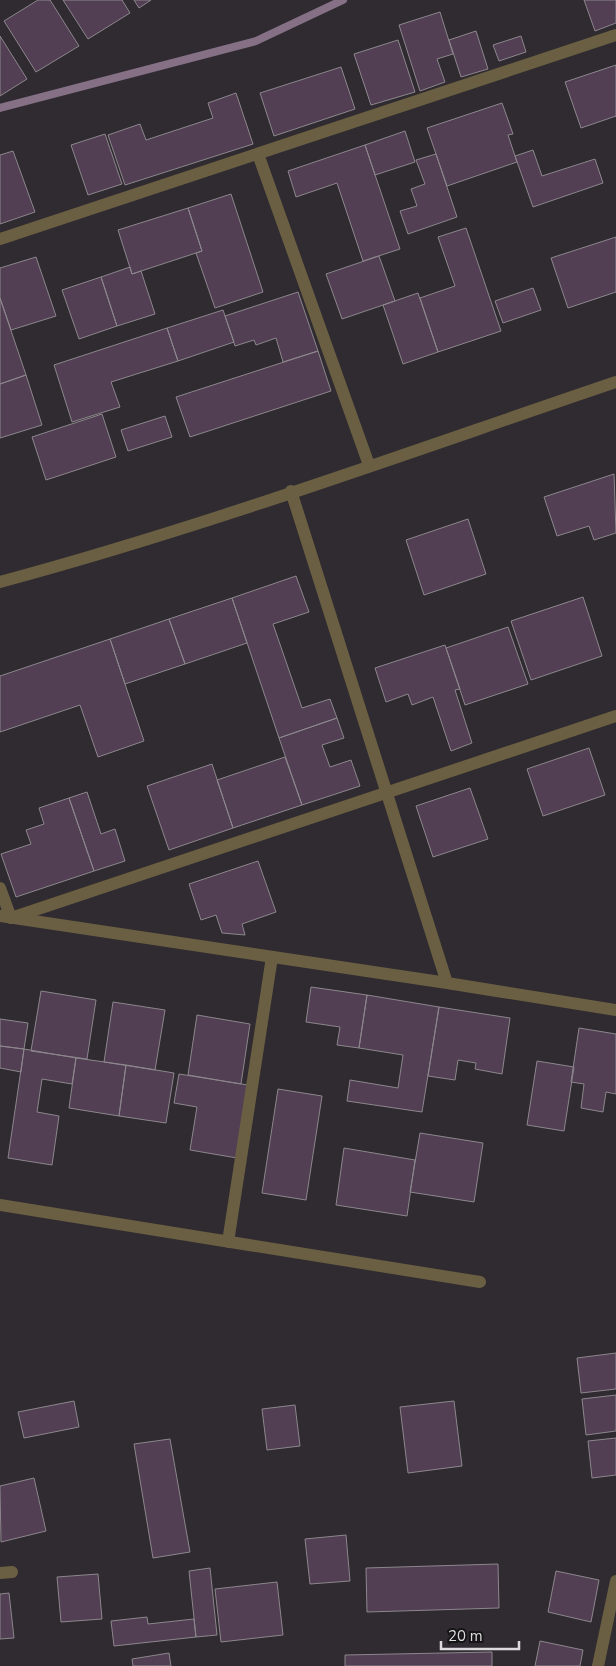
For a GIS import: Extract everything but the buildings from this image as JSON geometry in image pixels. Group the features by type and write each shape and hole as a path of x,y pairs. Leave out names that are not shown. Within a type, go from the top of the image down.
{"street":[{"path":"0,239 616,35"},
{"path":"258,154 370,465"},
{"path":"0,582 70,563 616,382"},
{"path":"291,491 447,983"},
{"path":"6,917 616,716"},
{"path":"0,888 6,917"},
{"path":"6,917 616,1010"},
{"path":"228,1242 272,957"},
{"path":"0,1205 480,1282"},
{"path":"598,1666 616,1581"}],"waterway":[{"path":"0,108 256,41 343,0"}]}
